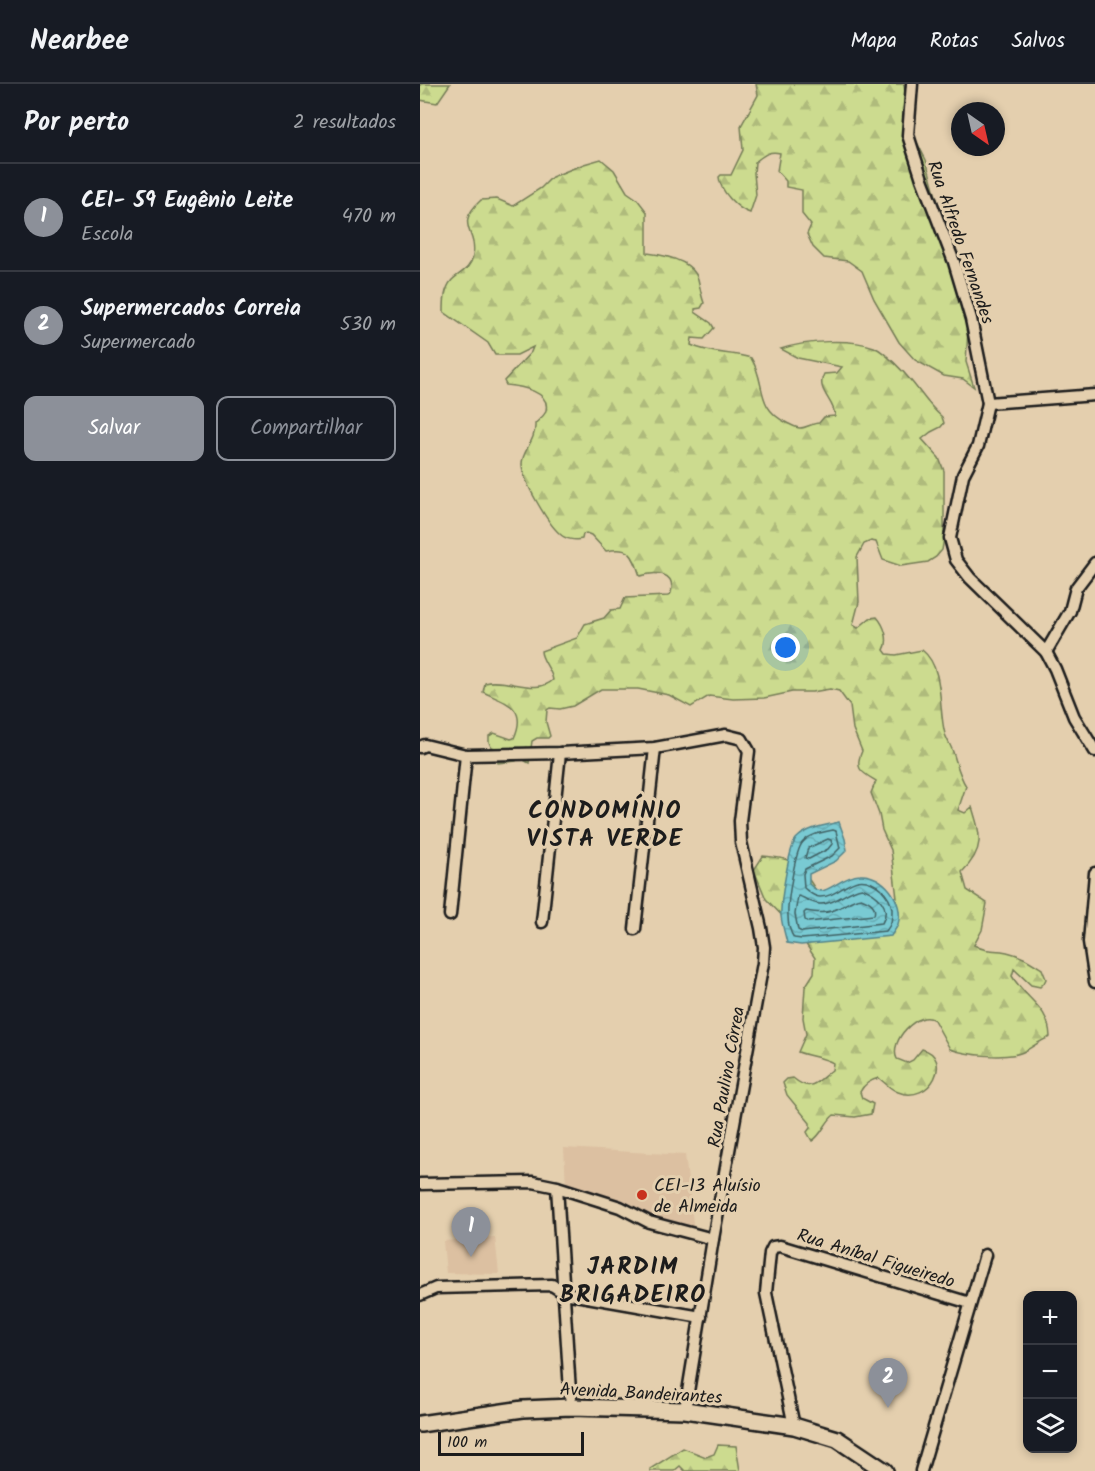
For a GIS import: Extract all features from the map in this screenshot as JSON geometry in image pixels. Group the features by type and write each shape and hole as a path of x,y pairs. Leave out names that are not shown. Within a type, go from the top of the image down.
{"main road":[{"name":"Avenida Bandeirantes","path":"420,1424 523,1409 571,1407 685,1410 794,1426 837,1439 885,1471"}],"street":[{"name":"Rua Alfredo Fernandes","path":"912,84 908,135 922,179 954,262 971,319 988,403 978,446 963,475 950,538 956,560 970,578 1046,652 1074,717 1095,751"},
{"path":"988,403 1095,395"},
{"path":"1046,652 1070,611 1076,588 1095,563"},
{"name":"Rua Paulino Côrrea","path":"655,748 726,735 742,739 746,744 749,751 740,821 741,842 761,928 763,963 713,1239 685,1410"},
{"path":"420,747 425,745 466,755 655,748 635,929"},
{"path":"542,922 560,753"},
{"path":"450,915 466,755"},
{"path":"1095,873 1089,942 1095,982"},
{"path":"420,1184 533,1182 557,1187 620,1207 649,1222 713,1239"},
{"path":"557,1187 571,1407"},
{"name":"Rua Aníbal Figueiredo","path":"794,1426 766,1293 770,1253 773,1247 780,1246 970,1303"},
{"path":"921,1471 985,1256"},
{"path":"420,1295 436,1288 552,1285 564,1293 701,1317"}],"shaded area":[{"name":"CEI-13 Aluísio de Almeida","path":"564,1148 685,1155 694,1231 651,1219 566,1187"},
{"path":"495,1237 499,1274 446,1273 443,1241"}],"green space":[{"path":"420,84 450,84 437,103 420,100"},
{"path":"756,84 904,84 907,113 904,117 926,160 944,225 961,265 970,297 966,362 974,387 963,379 944,376 915,360 899,342 874,299 862,271 848,261 824,258 813,247 807,234 811,225 802,214 802,190 786,187 786,181 777,171 780,153 764,155 755,162 756,195 750,213 740,208 722,188 719,177 731,175 743,150 741,126 758,95"},
{"path":"601,159 614,170 627,192 637,199 647,212 647,253 669,257 684,263 690,267 698,279 704,303 701,308 695,309 695,312 711,323 714,328 704,339 692,338 691,345 705,350 751,358 759,376 765,402 777,417 800,428 819,423 824,417 835,416 822,380 824,374 837,373 842,367 798,358 781,349 815,342 853,342 874,347 883,353 909,378 942,417 944,423 922,439 939,458 944,471 942,550 928,562 901,566 883,560 876,542 871,541 864,544 857,557 859,602 853,625 858,628 870,618 877,617 885,633 884,650 887,654 896,655 922,650 934,667 940,690 945,734 966,786 958,810 965,813 972,807 979,834 975,856 962,872 967,890 987,903 982,930 974,945 987,950 1017,955 1042,969 1046,979 1040,987 1031,985 1014,969 1012,976 1046,1018 1050,1037 1018,1054 977,1055 950,1049 934,1020 921,1019 913,1023 901,1036 895,1052 897,1059 907,1063 913,1060 922,1049 932,1054 937,1070 929,1086 920,1092 910,1094 895,1091 879,1078 873,1080 860,1092 862,1098 873,1104 871,1114 855,1117 834,1115 812,1141 807,1132 810,1123 787,1095 783,1083 793,1078 804,1085 813,1084 832,1070 833,1063 830,1061 798,1052 806,1034 803,1018 805,987 814,973 815,958 798,932 766,899 754,870 763,856 782,858 792,862 807,878 829,912 887,911 897,898 891,850 882,830 871,793 876,781 860,769 862,751 853,729 850,706 839,691 830,689 792,692 764,698 733,699 709,696 691,707 669,695 638,689 601,689 573,706 547,710 546,722 550,736 532,741 529,763 525,761 518,749 516,750 516,761 498,763 489,742 489,736 494,733 514,738 518,728 518,719 507,703 483,692 485,683 502,682 530,686 546,684 553,680 541,651 577,638 585,624 604,618 611,610 620,609 625,598 668,596 671,593 672,586 668,577 658,574 640,576 629,553 620,550 606,551 591,535 586,533 583,534 582,539 576,540 562,536 555,529 531,491 522,464 535,430 535,424 545,413 544,399 533,391 506,385 504,381 533,347 517,355 495,355 488,343 444,312 447,287 472,261 474,247 467,222 473,209 481,200 497,199 513,206 541,188 552,177"},
{"path":"718,1445 736,1446 740,1471 685,1471 680,1466 674,1471 651,1471 650,1469 683,1448 706,1457 714,1454"}],"water":[{"path":"839,822 847,850 836,861 809,874 809,884 821,891 854,876 869,876 877,879 895,898 899,915 897,926 891,936 801,945 787,943 781,909 793,844 805,832"}],"place":[{"name":"CEI-13 Aluísio de Almeida","path":"642,1195"},
{"name":"CEI- 59 Eugênio Leite","path":"471,1257"},
{"name":"Supermercados Correia","path":"888,1408"}],"district":[{"name":"CONDOMÍNIO VISTA VERDE","path":"605,824"},
{"name":"JARDIM BRIGADEIRO","path":"633,1280"}]}
